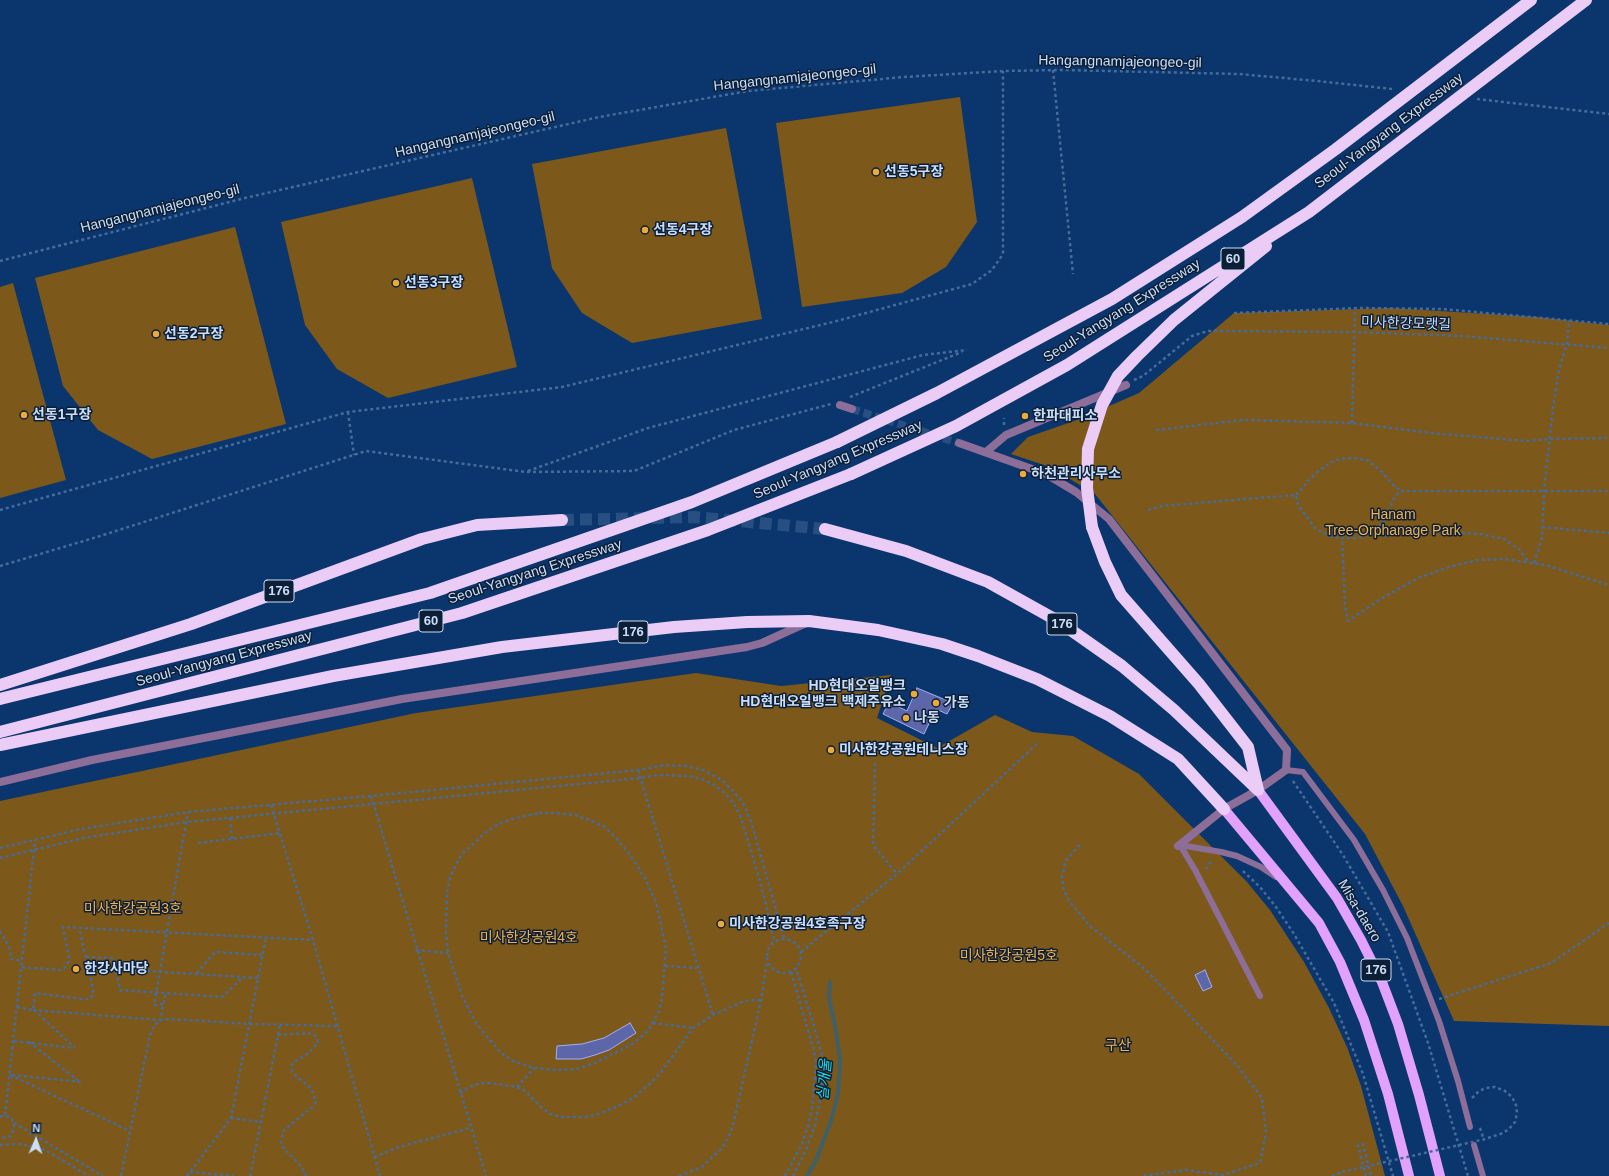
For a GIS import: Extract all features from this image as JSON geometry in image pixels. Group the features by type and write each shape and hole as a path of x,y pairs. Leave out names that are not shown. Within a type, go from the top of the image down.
{"highway":[{"name":"Seoul-Yangyang Expressway","path":"0,699 430,593 692,502 837,442 938,393 1112,299 1242,217 1336,149 1531,0"},
{"name":"Seoul-Yangyang Expressway","path":"0,732 462,613 708,530 851,474 956,426 1067,365 1309,212 1586,0"},
{"path":"1258,790 1248,747 1199,684 1121,595 1105,562 1092,527 1087,488 1088,449 1102,405 1118,376 1174,320 1309,212"},
{"name":"176","path":"0,685 191,624 422,539 477,525 562,520"},
{"name":"176","path":"825,529 906,551 988,582 1058,621 1122,666 1174,710 1258,790"},
{"name":"176","path":"0,745 333,676 502,648 674,627 747,622 809,621 878,630 942,644 1037,679 1110,716 1178,760 1224,809"}],"main road":[{"name":"Misa-daero","path":"1258,790 1336,898 1361,940 1382,982 1398,1024 1420,1095 1440,1176"},
{"name":"176","path":"1224,809 1319,923 1340,962 1364,1020 1388,1094 1409,1176"}],"street":[{"path":"986,452 1006,435 1126,385"},
{"path":"840,405 852,409"},
{"path":"959,443 1046,474 1076,492 1109,519 1287,750 1286,770 1258,790 1224,809 1179,846"},
{"path":"0,782 92,760 402,699 747,647 762,643 809,621"}],"lane":[{"path":"1286,770 1303,772 1354,840 1383,890 1407,938 1431,1001 1458,1081 1470,1127"},
{"path":"1179,846 1221,852 1236,856 1260,867 1285,884"},
{"path":"1179,846 1195,870 1260,996"},
{"path":"1474,1145 1483,1176"}],"path":[{"name":"Hangangnamjajeongeo-gil","path":"0,261 245,198 599,117 748,91 904,76 1053,70 1240,74 1317,80 1396,90"},
{"path":"1053,70 1073,274"},
{"path":"0,510 348,412 562,387 832,322 972,284 992,270 1003,254 1003,72"},
{"path":"1427,93 1443,95"},
{"path":"1475,99 1609,114"},
{"path":"1352,423 1356,332 1355,308"},
{"path":"1234,313 1355,308 1442,309 1609,324"},
{"path":"1534,563 1542,538 1544,490 1554,400 1559,369 1567,344 1569,320"},
{"name":"미사한강모랫길","path":"1126,385 1143,376 1192,336 1202,332 1356,332 1462,336 1609,348"},
{"path":"526,472 648,428 923,355 967,350 849,397"},
{"path":"0,566 97,537 366,451 526,472 634,471 734,430 834,403 840,405"},
{"path":"348,412 354,455"},
{"path":"1156,430 1244,420 1352,423 1431,433 1520,440 1609,438"},
{"path":"1148,510 1162,506 1296,495 1321,468 1335,460 1352,458 1367,460 1395,487 1402,491 1609,491"},
{"path":"1372,534 1385,519 1395,496 1402,491"},
{"path":"1296,495 1298,505 1316,529 1332,537 1342,536 1355,538 1372,534 1385,536 1434,532 1480,534 1504,539 1520,550 1528,562"},
{"path":"1542,527 1609,533"},
{"path":"1342,536 1345,606 1348,621 1384,597 1418,578 1449,566 1478,560 1504,559 1545,565 1609,585"},
{"path":"801,952 897,874 1037,744"},
{"path":"875,764 873,845 897,874"},
{"path":"0,848 80,829 188,812 638,770 666,765 686,766 703,770 722,780 744,805 751,821 784,938"},
{"path":"638,770 713,1015"},
{"path":"1286,770 1343,856 1388,932 1428,1043 1468,1176"},
{"path":"0,858 83,838 186,822 659,775 690,776 702,779 726,794 740,815 766,904 774,941"},
{"path":"371,796 416,950 486,1176"},
{"path":"271,805 313,940 380,1176"},
{"path":"163,1004 154,1006 188,812"},
{"path":"554,813 574,815 604,827 630,855 645,878 656,902 666,949 665,966 662,998 659,1011 653,1023 642,1037 631,1045 595,1063 576,1069 556,1070 534,1068 513,1061 500,1052 476,1023 463,998 448,953 446,933 447,893 450,878 455,866 462,854 485,833 500,823 526,816 554,813"},
{"path":"230,818 232,839"},
{"path":"198,843 280,833"},
{"path":"5,1116 35,839"},
{"path":"1080,845 1066,860 1062,877 1064,891 1070,902 1090,926 1145,969 1235,1063 1262,1098 1266,1133 1260,1163 1223,1174 1186,1170 1140,1176"},
{"path":"1206,869 1210,863 1217,860"},
{"path":"1242,870 1260,887 1276,907 1334,1003 1363,1074 1393,1176"},
{"path":"1431,1001 1551,963 1609,923"},
{"path":"22,967 60,970 67,966 69,958 63,927 313,940"},
{"path":"33,1010 35,993 90,998 93,995 93,989 79,928"},
{"path":"0,930 9,947 11,959 22,961"},
{"path":"186,1176 231,1118 266,937"},
{"path":"679,1176 702,1167 722,1148 728,1138 733,1125 761,1000 767,961 767,950 774,941 784,938 795,942 801,952 802,958 796,968 791,972 779,973 774,970 767,961"},
{"path":"416,950 448,953"},
{"path":"196,974 215,952 262,955"},
{"path":"86,957 114,958 120,990 222,996 243,976"},
{"path":"665,966 698,968"},
{"path":"793,1176 807,1148 815,1125 823,1077 821,1051 796,968"},
{"path":"117,969 258,978"},
{"path":"785,1176 802,1144 808,1126 813,1100 816,1067 814,1051 791,972"},
{"path":"121,1176 150,1035 154,1026 160,1020 166,993"},
{"path":"460,1093 473,1085 491,1083 517,1087 524,1090 542,1108 561,1118 586,1117 598,1114 633,1098 652,1083 693,1028 713,1015 742,1002 761,1000"},
{"path":"18,1007 33,1010 160,1020 171,1019 249,1024 338,1026"},
{"path":"14,1041 75,1048 33,1010"},
{"path":"653,1023 693,1028"},
{"path":"250,1176 280,1025"},
{"path":"278,1035 308,1033 314,1035 318,1042 310,1052 292,1065 292,1071 311,1088 316,1101 314,1106 284,1130 281,1140 282,1146 300,1165 306,1176"},
{"path":"10,1075 80,1082 29,1042"},
{"path":"517,1087 534,1068"},
{"path":"10,1075 130,1131"},
{"path":"1332,1176 1342,1172 1481,1140 1503,1133 1515,1122 1518,1113 1512,1097 1505,1091 1495,1087 1479,1091 1468,1102"},
{"path":"0,1116 9,1117 14,1123 104,1176"},
{"path":"231,1118 261,1122"},
{"path":"0,1138 5,1138 12,1134 14,1131 14,1123"},
{"path":"374,1157 399,1147 470,1128"},
{"path":"0,1145 20,1144 45,1150 89,1176"},
{"path":"1366,1176 1358,1145 1363,1144 1371,1176"},
{"path":"190,1172 234,1176"}],"green space":[{"name":"선동5구장","path":"960,97 977,222 946,267 902,293 802,307 776,123"},
{"name":"선동4구장","path":"726,128 762,319 632,343 582,313 552,268 532,164"},
{"name":"선동3구장","path":"472,178 517,367 388,398 337,369 305,325 281,222"},
{"name":"선동2구장","path":"235,227 286,424 152,459 98,430 63,386 35,278"},
{"name":"선동1구장","path":"13,283 66,480 0,498 0,287"},
{"name":"Hanam Tree-Orphanage Park","path":"1391,308 1537,317 1609,325 1609,1026 1454,1021 1403,906 1365,834 1095,494 1050,467 1011,454 1028,437 1077,420 1139,393 1234,313"},
{"path":"696,673 781,686 891,675 877,718 937,748 995,715 1032,732 1073,736 1139,774 1247,882 1270,910 1304,962 1329,1008 1347,1047 1361,1086 1385,1176 0,1176 0,801 416,713"}],"building":[{"path":"917,688 953,703 947,714 936,709 924,734 883,714 889,702 907,711"},
{"path":"1205,970 1212,987 1203,991 1195,975"},
{"path":"630,1023 636,1033 609,1050 581,1059 556,1059 557,1046 582,1044 604,1038"}],"waterway":[{"name":"실개울","path":"807,1176 816,1160 831,1121 838,1094 840,1060 835,1025 829,999 830,982"}],"tunnel":[{"path":"852,409 959,443"},
{"path":"562,520 695,517 825,529"}],"place":[{"name":"선동5구장","path":"876,172"},
{"name":"선동4구장","path":"645,230"},
{"name":"선동3구장","path":"396,283"},
{"name":"선동2구장","path":"156,334"},
{"name":"선동1구장","path":"24,415"},
{"name":"한파대피소","path":"1025,416"},
{"name":"하천관리사무소","path":"1023,474"},
{"name":"HD현대오일뱅크 HD현대오일뱅크 백제주유소","path":"914,694"},
{"name":"가동","path":"936,703"},
{"name":"나동","path":"906,718"},
{"name":"미사한강공원테니스장","path":"831,750"},
{"name":"미사한강공원4호족구장","path":"721,924"},
{"name":"한강사마당","path":"76,969"}],"park label":[{"name":"미사한강공원3호","path":"133,909"},
{"name":"미사한강공원4호","path":"529,938"},
{"name":"미사한강공원5호","path":"1009,956"},
{"name":"구산","path":"1118,1046"}]}
